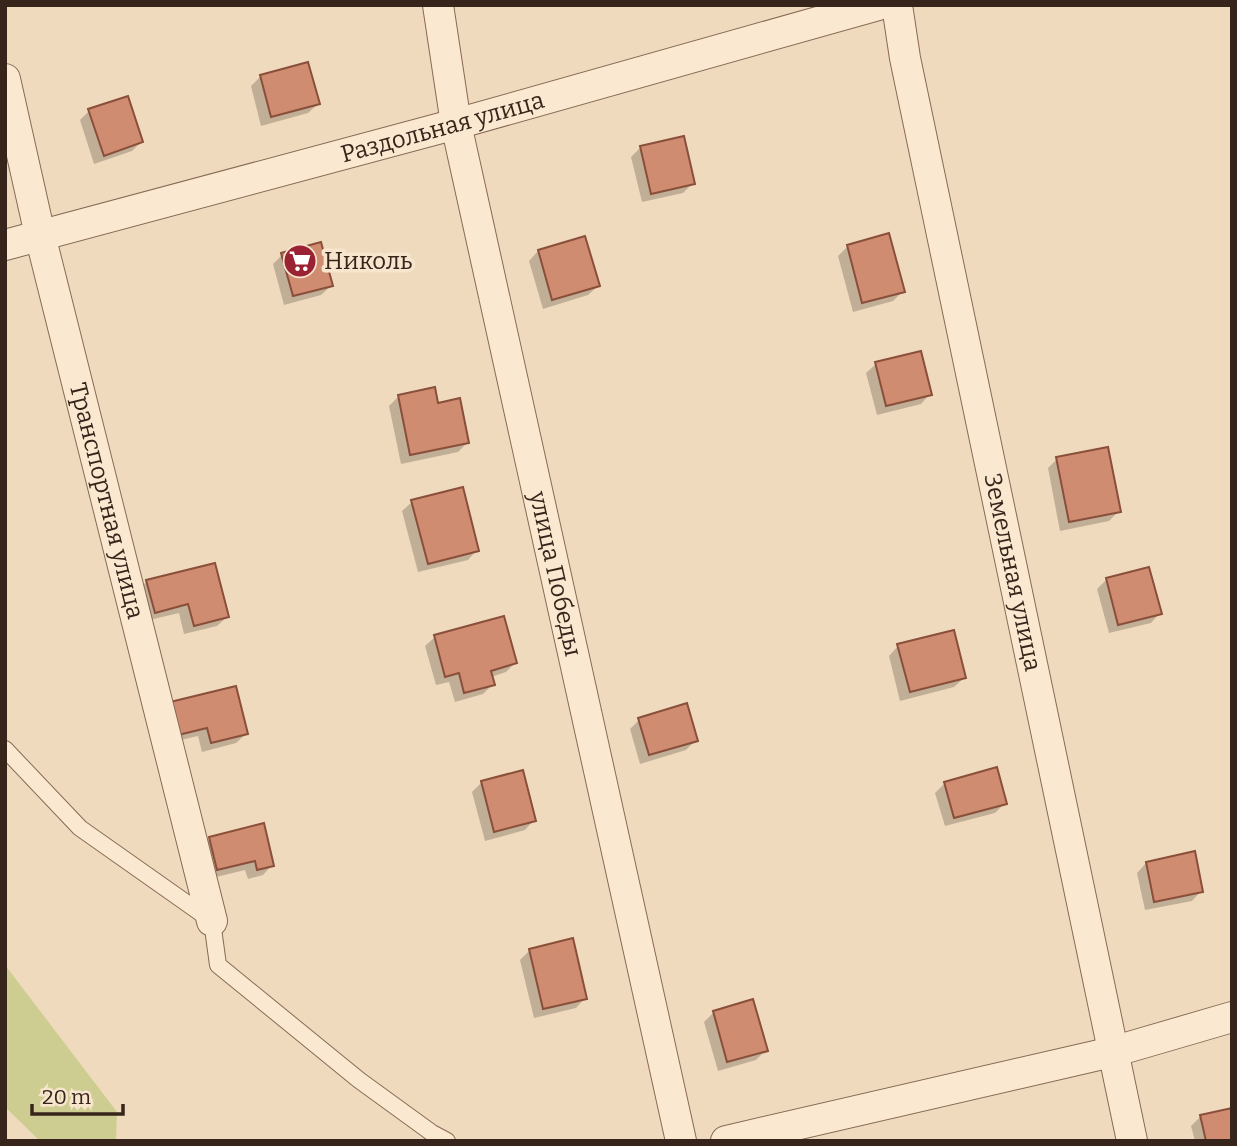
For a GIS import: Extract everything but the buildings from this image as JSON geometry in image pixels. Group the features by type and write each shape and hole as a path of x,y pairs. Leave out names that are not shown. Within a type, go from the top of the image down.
{"street":[{"name":"улица Победы","path":"438,5 456,124 681,1141"},
{"name":"Раздольная улица","path":"5,245 456,124 878,5"},
{"name":"Земельная улица","path":"897,5 908,72 1132,1141"},
{"name":"Транспортная улица","path":"5,79 40,235 212,921"},
{"path":"726,1141 1112,1052 1232,1017"}],"lane":[{"path":"5,749 80,828 212,921 218,965 359,1080 447,1141"}],"shaded area":[{"path":"5,965 117,1112 116,1141 40,1141 5,1107"}],"place":[{"name":"Николь","path":"300,261"}]}
